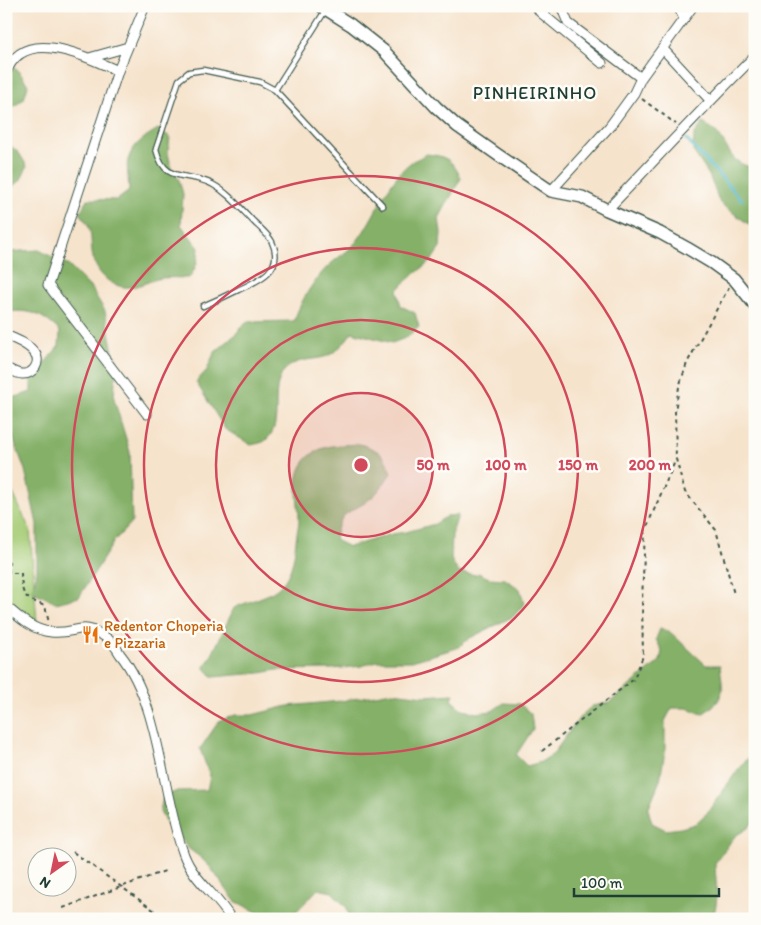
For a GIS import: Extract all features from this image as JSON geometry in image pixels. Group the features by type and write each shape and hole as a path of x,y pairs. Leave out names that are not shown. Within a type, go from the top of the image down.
{"street":[{"path":"145,6 118,71 48,285 147,414"},
{"path":"536,6 540,12 602,62"},
{"path":"560,6 568,23 641,78"},
{"path":"678,6 684,19"},
{"path":"551,191 610,126 692,6"},
{"path":"324,8 384,50 436,107 458,126 498,155 551,191 582,197 606,210 667,237 712,263 734,279 755,305"},
{"path":"89,58 128,46"},
{"path":"6,73 10,62 26,49 47,47 89,58 118,71"},
{"path":"663,49 710,100"},
{"path":"606,210 684,130 710,100 755,56"},
{"path":"6,335 28,346 36,353 38,360 36,367 30,372 22,374 6,368"},
{"path":"6,606 32,626 51,632 90,628 110,640 126,661 139,684 152,724 184,854 195,876 231,919"}],"lane":[{"path":"275,90 324,8"},
{"path":"203,306 260,280 269,273 273,266 275,255 272,241 226,194 212,184 193,177 178,176 167,170 158,160 156,149 179,80 189,72 203,70 260,82 275,90 383,206"}],"path":[{"path":"634,93 684,130"},
{"path":"734,279 687,363 675,411 676,459 685,492 716,530 734,594"},
{"path":"542,751 634,679 643,656 644,531 676,459"},
{"path":"9,561 9,573 22,573 22,591 29,600 45,606 51,632"},
{"path":"78,856 166,919"},
{"path":"64,908 165,871"}],"green space":[{"path":"6,63 9,63 20,73 28,85 24,99 6,112"},
{"path":"703,123 716,132 735,159 746,166 755,168 755,229 720,203 709,175 693,151 694,135"},
{"path":"158,129 170,137 168,153 171,167 179,180 183,194 181,225 199,248 197,263 191,276 188,278 161,278 131,287 124,287 110,282 96,266 93,259 89,228 80,213 87,199 117,200 129,191 127,162 130,155 140,142"},
{"path":"6,142 19,153 27,166 20,180 14,186 6,189"},
{"path":"426,154 448,160 455,167 461,178 439,218 440,248 431,261 407,280 397,291 401,306 415,313 419,327 408,337 392,343 352,332 341,346 331,354 322,358 294,363 284,371 279,379 275,425 272,433 265,441 251,445 225,429 196,382 207,370 214,353 235,335 246,322 294,321 305,296 315,281 327,267 357,241 396,177 413,161"},
{"path":"39,250 68,265 91,288 105,311 113,352 121,369 115,380 114,399 130,452 132,522 115,540 79,597 56,603 32,591 37,572 37,524 25,470 6,419 6,398 31,392 31,379 59,346 60,331 47,320 30,312 6,312 6,252"},
{"path":"360,444 372,448 384,457 391,473 374,496 343,517 337,529 335,540 349,547 435,524 447,516 458,515 452,534 451,559 458,572 476,575 478,573 489,578 505,579 520,589 524,604 514,616 470,638 457,648 412,661 377,661 362,666 332,669 277,670 213,677 204,667 211,657 234,608 273,592 283,583 290,571 299,524 297,482 302,466 307,458 320,449 337,445"},
{"path":"6,478 30,530 37,622 22,612 6,597"},
{"path":"660,629 670,632 706,665 720,665 722,694 716,703 702,714 687,708 672,708 665,721 665,751 660,780 648,809 652,823 666,830 695,824 707,813 742,764 755,752 755,820 748,828 735,836 715,863 717,899 711,919 350,919 347,908 332,892 318,889 289,919 271,919 235,901 210,867 189,849 167,825 160,812 163,797 177,791 207,790 210,776 200,749 219,721 235,715 252,715 288,706 341,701 392,692 425,696 454,694 451,700 463,710 477,713 492,711 504,703 520,704 531,714 533,729 516,755 527,766 541,762 553,754 580,717 592,706 609,703 660,661 662,651 656,639"}],"waterway":[{"path":"686,139 742,200"}],"place":[{"name":"Redentor Choperia e Pizzaria","path":"90,635"}],"district":[{"name":"PINHEIRINHO","path":"535,93"}]}
